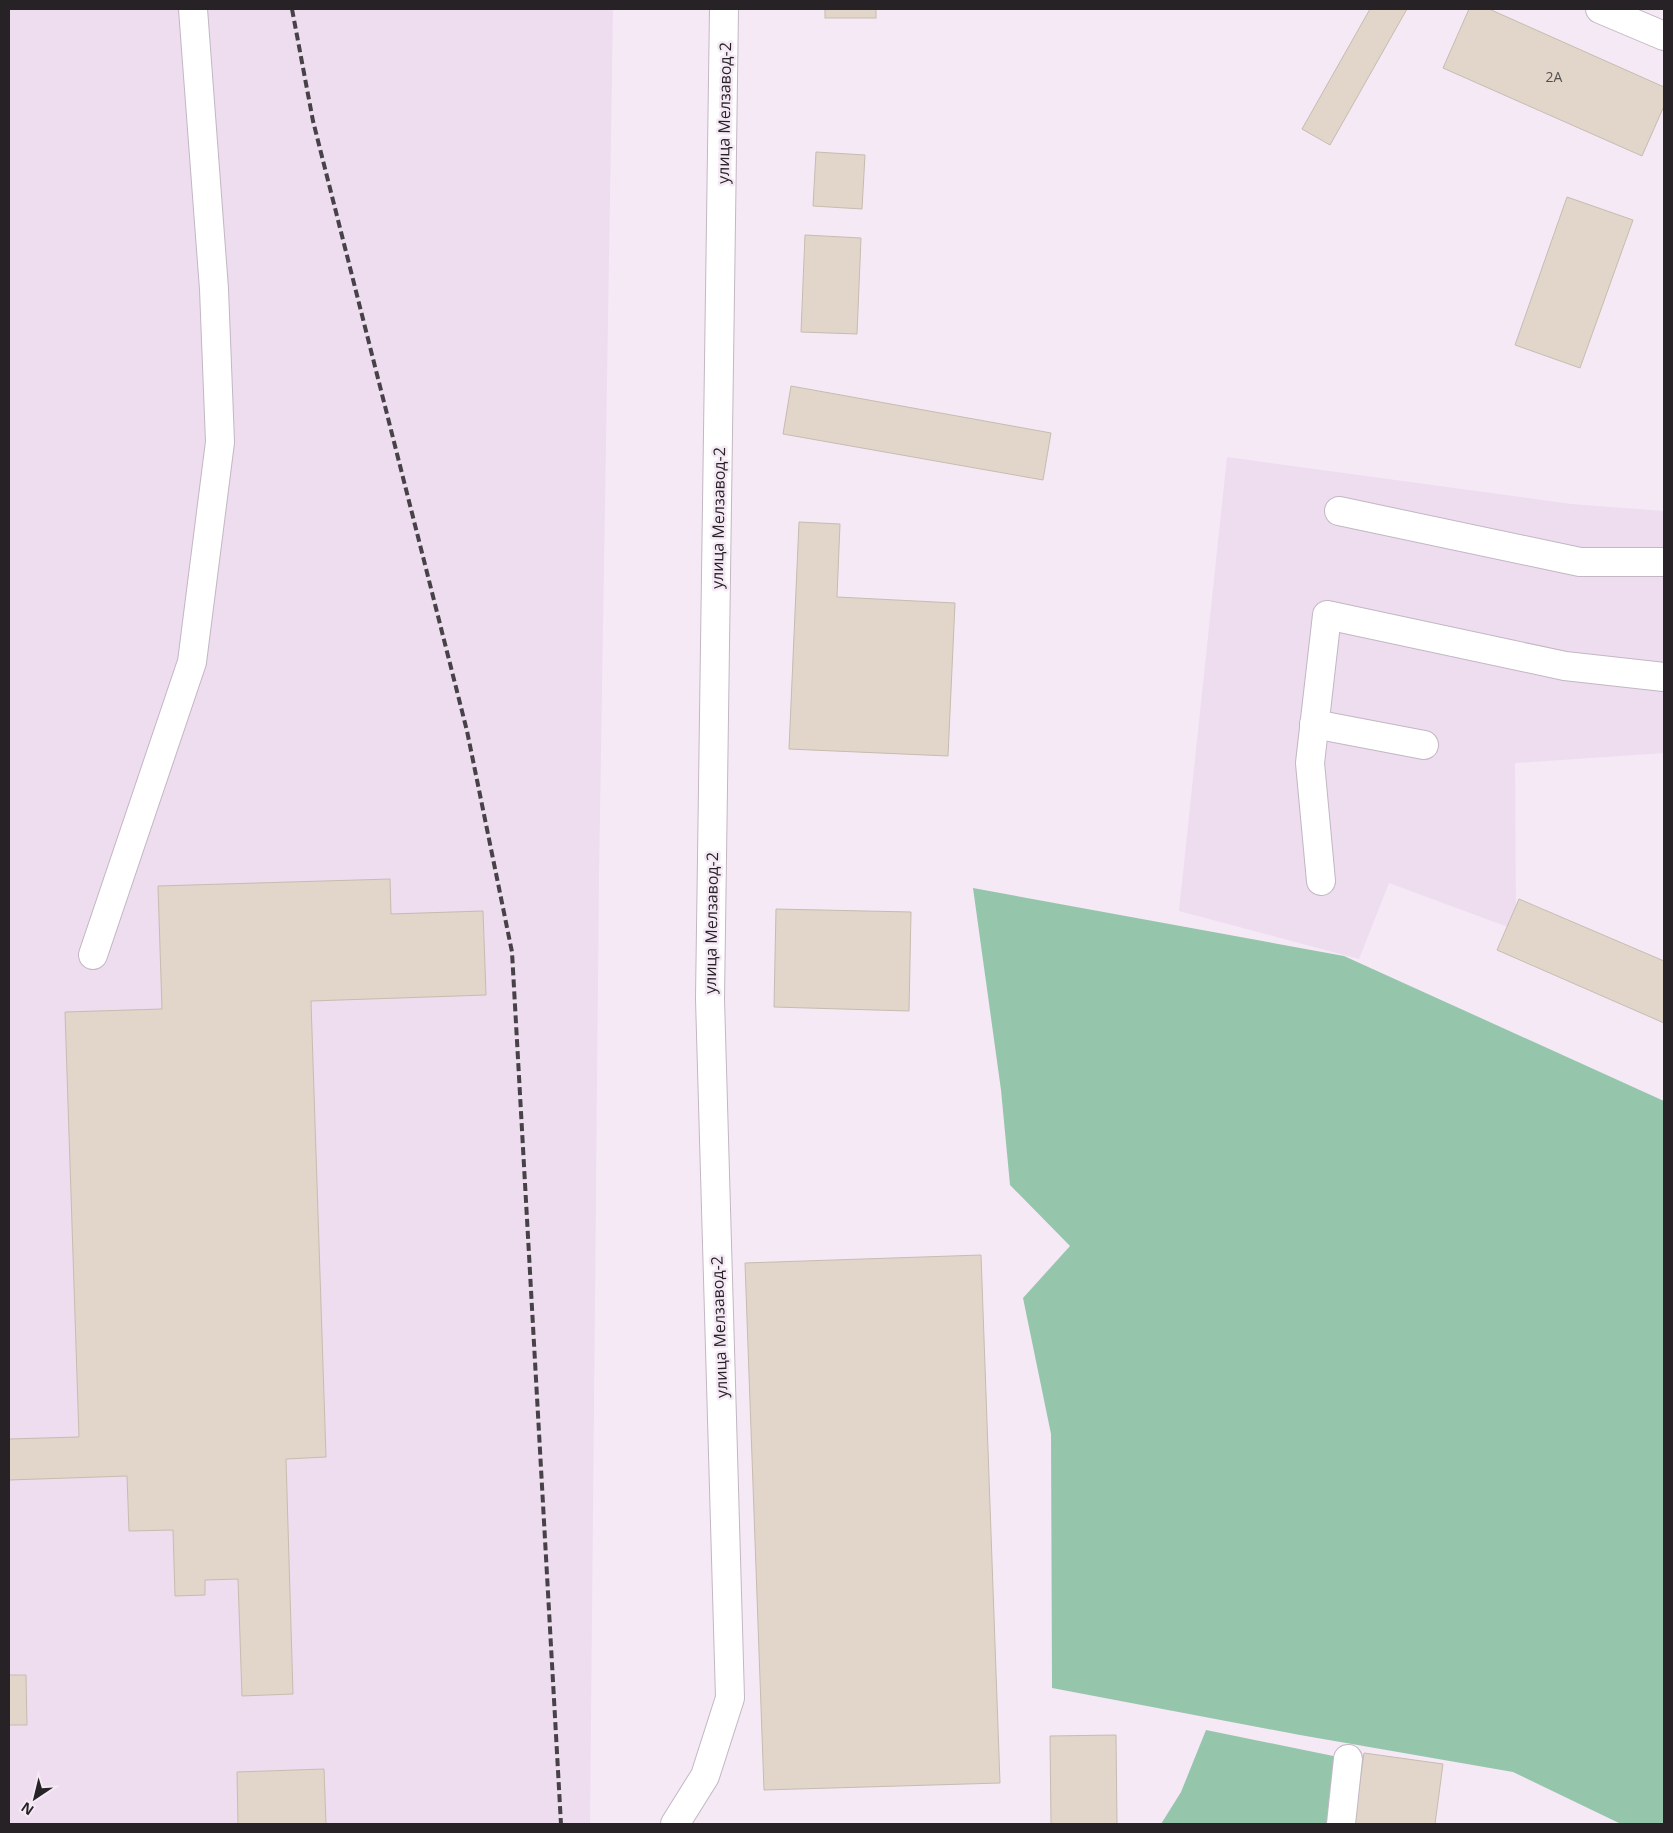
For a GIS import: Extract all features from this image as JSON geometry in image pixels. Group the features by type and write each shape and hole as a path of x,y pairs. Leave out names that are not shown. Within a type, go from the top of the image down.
{"street":[{"path":"93,955 192,662 220,442 214,289 194,9"},
{"name":"улица Мелзавод-2","path":"676,1824 705,1776 730,1698 710,999 724,9"},
{"path":"1607,10 1664,36"},
{"path":"1339,511 1580,562 1664,562"},
{"path":"1321,880 1310,763 1327,615 1564,666 1664,677"},
{"path":"1314,724 1424,745"},
{"path":"1341,1824 1348,1759"}],"shaded area":[{"path":"9,9 613,9 599,874 590,1824 9,1824"},
{"path":"1227,457 1571,504 1664,511 1664,753 1515,763 1516,930 1389,883 1359,959 1179,911"}],"green space":[{"path":"973,888 1344,956 1664,1101 1664,1824 1621,1824 1513,1772 1300,1735 1052,1688 1051,1434 1023,1298 1070,1246 1010,1185 1001,1090"},
{"path":"1206,1730 1348,1759 1337,1824 1161,1824 1181,1792"}],"building":[{"path":"825,9 876,9 876,18 825,18"},
{"path":"1370,9 1407,9 1330,145 1302,129"},
{"path":"1469,9 1489,9 1664,87 1664,106 1642,156 1443,68"},
{"path":"816,152 865,155 862,209 813,206"},
{"path":"1567,197 1633,220 1580,368 1515,345"},
{"path":"805,235 861,238 857,334 801,332"},
{"path":"791,386 1051,433 1043,480 783,434"},
{"path":"799,522 840,524 837,597 955,603 948,756 789,749"},
{"path":"390,879 391,914 483,911 486,995 311,1001 326,1457 286,1459 293,1694 242,1696 238,1579 205,1580 205,1595 175,1596 173,1530 129,1531 127,1476 9,1480 9,1439 79,1437 65,1012 162,1009 158,886"},
{"path":"1519,899 1664,961 1664,1023 1497,950"},
{"path":"776,909 911,912 909,1011 774,1007"},
{"path":"981,1255 1000,1783 764,1790 745,1263"},
{"path":"9,1675 26,1675 27,1725 9,1725"},
{"path":"1116,1735 1117,1824 1051,1824 1050,1736"},
{"path":"1364,1753 1443,1764 1435,1824 1354,1824"},
{"path":"324,1769 326,1824 238,1824 237,1772"}],"railway":[{"path":"292,9 313,121 467,731 512,952 561,1824"}]}
